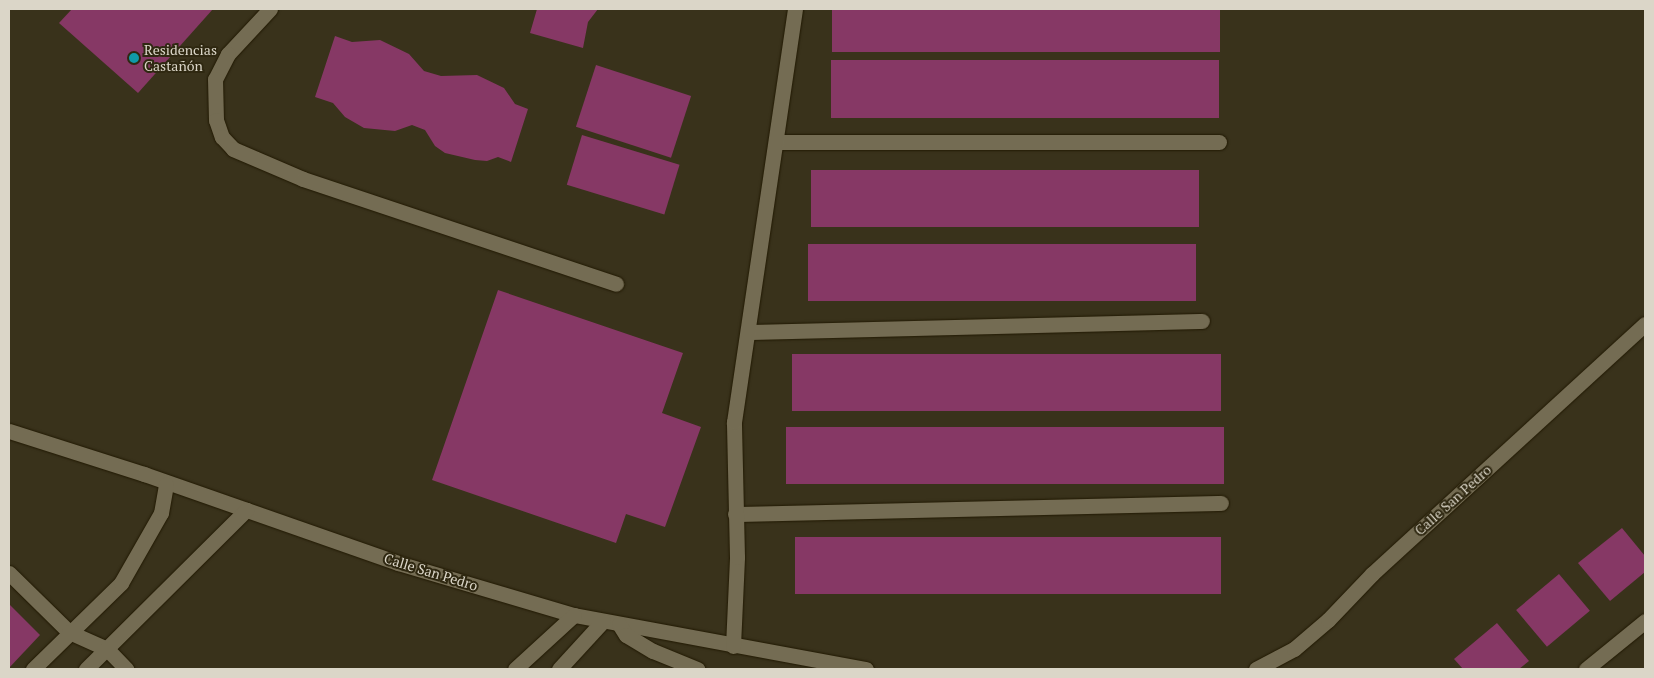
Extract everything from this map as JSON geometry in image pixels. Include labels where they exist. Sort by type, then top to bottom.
[{"type":"street","points":[[270,9],[228,54],[215,79],[216,120],[222,137],[233,149],[303,179],[616,284]]},
{"type":"street","points":[[733,646],[734,422],[795,9]]},
{"type":"street","points":[[776,142],[1219,142]]},
{"type":"street","points":[[748,332],[1202,321]]},
{"type":"street","name":"Calle San Pedro","points":[[1256,669],[1294,649],[1328,620],[1372,574],[1645,324]]},
{"type":"street","name":"Calle San Pedro","points":[[9,432],[144,474],[166,484],[398,563],[574,615],[733,646],[866,669]]},
{"type":"street","points":[[33,669],[121,583],[161,513],[166,484]]},
{"type":"street","points":[[735,514],[1221,503]]},
{"type":"street","points":[[86,669],[246,510]]},
{"type":"street","points":[[9,573],[69,632],[107,649],[126,669]]},
{"type":"street","points":[[515,669],[574,615]]},
{"type":"street","points":[[558,669],[603,621]]},
{"type":"street","points":[[1586,669],[1645,621]]},
{"type":"street","points":[[619,624],[626,635],[652,651],[697,669]]},
{"type":"building","name":"Residencias Castañón","points":[[72,9],[213,9],[138,93],[59,23]]},
{"type":"building","points":[[537,9],[598,9],[588,22],[583,48],[530,33]]},
{"type":"building","points":[[832,9],[1220,9],[1220,52],[832,52]]},
{"type":"building","points":[[335,36],[352,42],[380,40],[409,54],[424,71],[441,76],[477,75],[504,88],[515,104],[528,109],[511,162],[498,157],[487,161],[445,153],[435,146],[425,130],[412,125],[395,131],[364,128],[345,117],[333,103],[315,97]]},
{"type":"building","points":[[831,60],[1219,60],[1219,118],[831,118]]},
{"type":"building","points":[[596,65],[691,96],[671,158],[576,127]]},
{"type":"building","points":[[582,135],[680,165],[664,215],[567,185]]},
{"type":"building","points":[[811,170],[1199,170],[1199,227],[811,227]]},
{"type":"building","points":[[808,244],[1196,244],[1196,301],[808,301]]},
{"type":"building","points":[[498,290],[683,353],[662,413],[701,427],[665,527],[626,514],[616,543],[432,480]]},
{"type":"building","points":[[792,354],[1221,354],[1221,411],[792,411]]},
{"type":"building","points":[[786,427],[1224,427],[1224,484],[786,484]]},
{"type":"building","points":[[1622,528],[1645,556],[1645,572],[1610,601],[1578,563]]},
{"type":"building","points":[[795,537],[1221,537],[1221,594],[795,594]]},
{"type":"building","points":[[1559,574],[1590,611],[1547,647],[1516,610]]},
{"type":"building","points":[[9,604],[40,635],[9,668]]},
{"type":"building","points":[[1497,623],[1529,661],[1519,669],[1463,669],[1454,659]]},
{"type":"place","name":"Residencias Castañón","points":[[134,58]]}]
